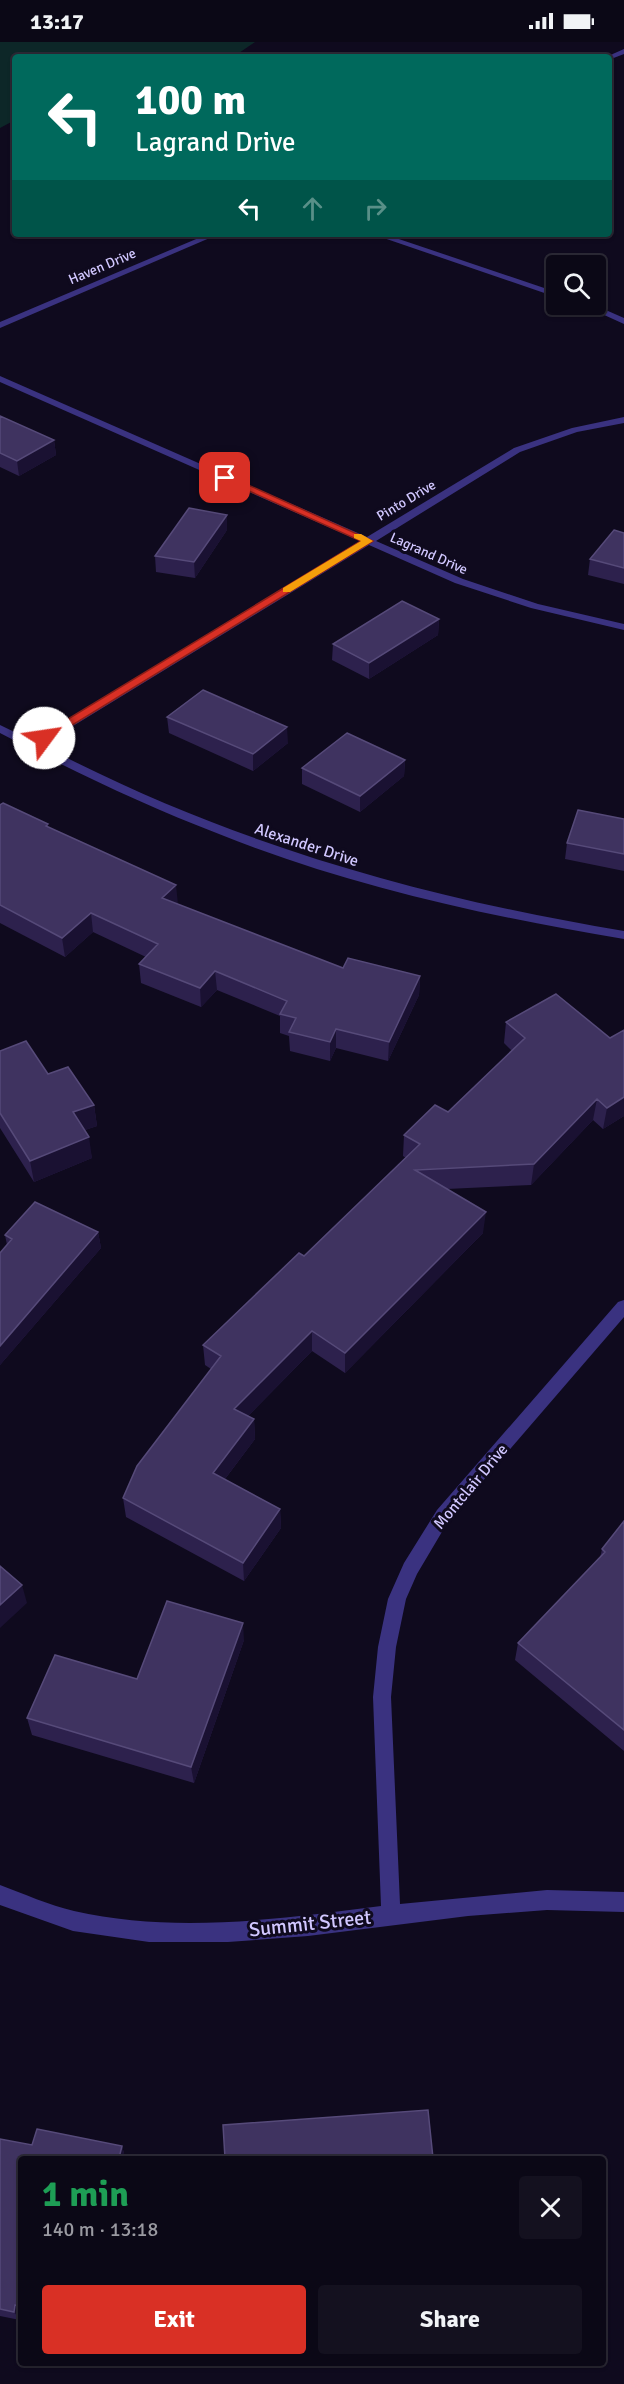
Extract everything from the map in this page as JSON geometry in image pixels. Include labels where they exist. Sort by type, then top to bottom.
[{"type":"street","name":"Haven Drive","points":[[0,325],[208,237]]},
{"type":"street","points":[[385,237],[546,292]]},
{"type":"street","points":[[606,313],[624,321]]},
{"type":"street","name":"Lagrand Drive","points":[[0,378],[368,541],[496,595],[576,617],[624,627]]},
{"type":"street","name":"Pinto Drive","points":[[32,746],[517,450],[575,429],[624,420]]},
{"type":"street","name":"Alexander Drive","points":[[0,728],[109,784],[183,817],[298,860],[472,906],[624,935]]},
{"type":"street","name":"Montclair Drive","points":[[391,1915],[382,1697],[387,1647],[398,1599],[415,1560],[442,1515],[624,1306]]},
{"type":"street","name":"Summit Street","points":[[0,1895],[80,1921],[147,1931],[215,1933],[530,1901],[592,1899],[624,1902]]},
{"type":"green space","points":[[0,42],[255,42],[237,54],[12,54],[12,122],[0,128]]},
{"type":"building","points":[[0,416],[54,440],[17,461],[0,453]]},
{"type":"building","points":[[189,508],[227,515],[194,562],[155,556]]},
{"type":"building","points":[[614,530],[624,533],[624,568],[590,559]]},
{"type":"building","points":[[402,601],[439,619],[369,663],[333,644]]},
{"type":"building","points":[[203,690],[287,727],[253,754],[167,717]]},
{"type":"building","points":[[347,733],[405,760],[360,796],[302,768]]},
{"type":"building","points":[[3,803],[48,824],[46,826],[176,885],[162,898],[343,968],[348,958],[420,976],[389,1042],[336,1029],[330,1042],[289,1032],[296,1018],[280,1014],[287,1001],[215,971],[200,988],[139,964],[158,944],[91,913],[62,938],[0,905],[0,805]]},
{"type":"building","points":[[578,810],[624,819],[624,854],[567,843]]},
{"type":"building","points":[[556,994],[610,1038],[624,1030],[624,1097],[607,1108],[597,1099],[534,1164],[415,1170],[486,1212],[345,1353],[312,1331],[234,1409],[254,1419],[213,1473],[280,1509],[243,1563],[123,1498],[137,1466],[221,1356],[203,1345],[299,1253],[304,1256],[420,1144],[404,1135],[435,1105],[448,1112],[525,1038],[506,1022]]},
{"type":"building","points":[[26,1041],[48,1074],[68,1067],[94,1105],[73,1112],[89,1137],[30,1161],[0,1113],[0,1051]]},
{"type":"building","points":[[35,1202],[98,1232],[0,1346],[0,1253],[12,1239],[5,1235]]},
{"type":"building","points":[[624,1521],[624,1730],[518,1643],[605,1552],[602,1549]]},
{"type":"building","points":[[0,1566],[22,1585],[0,1605]]},
{"type":"building","points":[[167,1601],[243,1623],[191,1767],[27,1718],[55,1655],[137,1679]]},
{"type":"building","points":[[428,2110],[433,2156],[225,2156],[223,2125]]},
{"type":"building","points":[[37,2129],[122,2146],[120,2156],[18,2156],[18,2306],[15,2305],[14,2312],[0,2309],[0,2139],[32,2145]]},
{"type":"slow traffic","points":[[287,590],[368,541],[357,536]]},
{"type":"route","points":[[44,738],[368,541],[225,478]]}]
